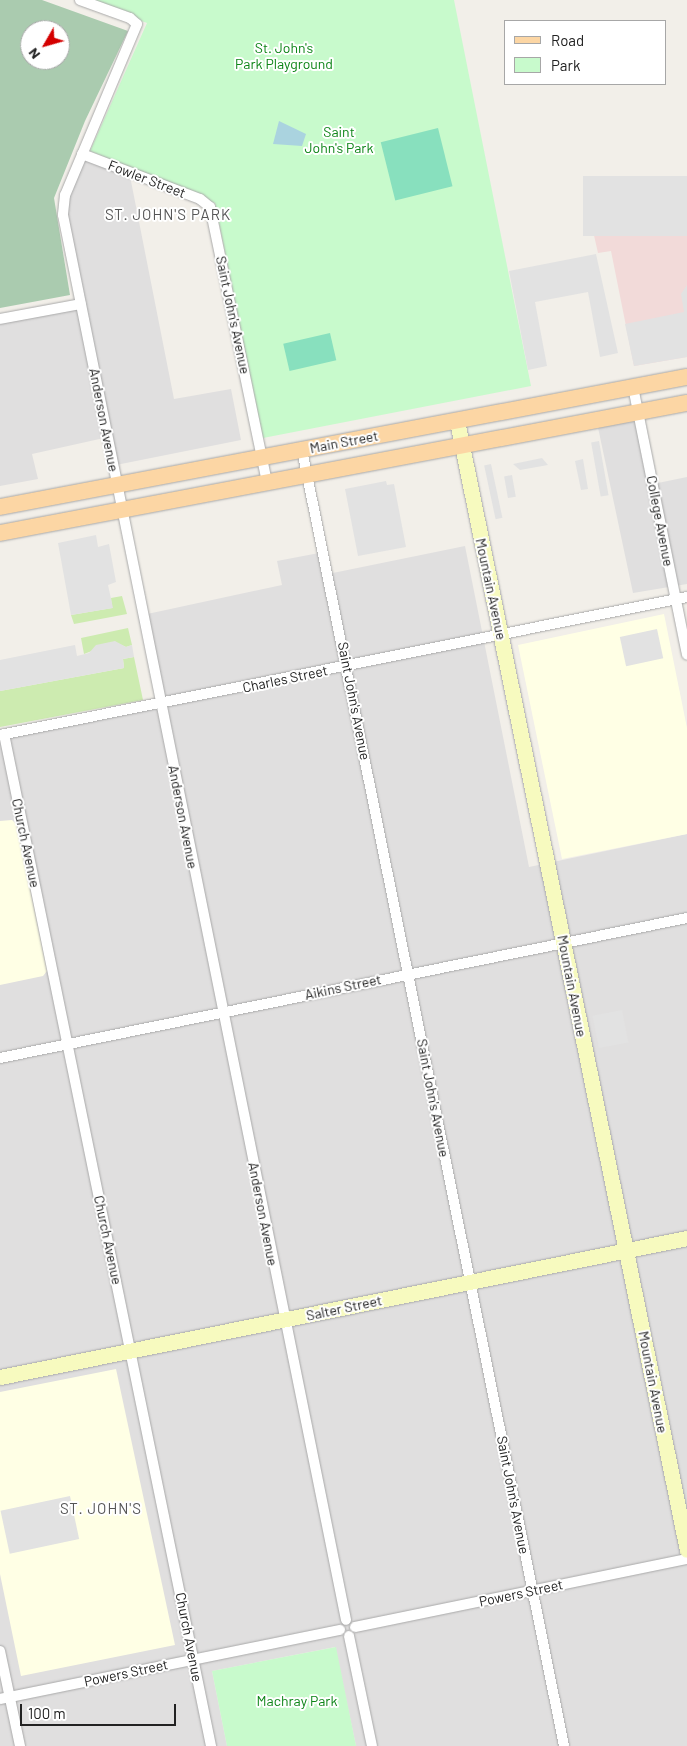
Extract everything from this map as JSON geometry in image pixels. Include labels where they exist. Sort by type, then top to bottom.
[{"type":"main road","name":"Main Street","points":[[0,507],[687,377]]},
{"type":"main road","name":"Main Street","points":[[0,532],[687,403]]},
{"type":"main road","name":"Mountain Avenue","points":[[457,421],[687,1550]]},
{"type":"main road","name":"Salter Street","points":[[0,1377],[687,1238]]},
{"type":"street","name":"Anderson Avenue","points":[[80,0],[130,18],[137,24],[65,195],[63,216],[117,485],[120,510],[346,1620]]},
{"type":"street","name":"Fowler Street","points":[[82,154],[200,199],[210,207]]},
{"type":"street","name":"Saint John's Avenue","points":[[210,207],[267,482]]},
{"type":"street","points":[[0,320],[81,304]]},
{"type":"street","name":"College Avenue","points":[[633,387],[640,411],[687,655]]},
{"type":"street","name":"Saint John's Avenue","points":[[302,450],[564,1746]]},
{"type":"street","name":"Charles Street","points":[[2,735],[687,597]]},
{"type":"street","name":"Church Avenue","points":[[2,735],[68,1044],[210,1746]]},
{"type":"street","name":"Aikins Street","points":[[0,1058],[223,1014],[408,973],[687,918]]},
{"type":"street","name":"Powers Street","points":[[352,1631],[687,1559]]},
{"type":"street","points":[[346,1620],[340,1630],[352,1631]]},
{"type":"street","points":[[346,1620],[352,1631],[372,1746]]},
{"type":"street","name":"Powers Street","points":[[5,1698],[340,1630]]},
{"type":"street","points":[[0,1651],[5,1698],[20,1746]]},
{"type":"shaded area","points":[[0,0],[42,0],[128,31],[85,121],[54,198],[70,295],[0,308]]},
{"type":"shaded area","points":[[82,154],[129,171],[174,399],[231,389],[241,440],[111,466],[104,438],[32,454],[38,479],[0,486],[0,319],[81,303],[63,215]]},
{"type":"shaded area","points":[[583,176],[687,176],[687,236],[583,236]]},
{"type":"shaded area","points":[[687,176],[687,357],[634,366],[611,251],[598,253],[585,196]]},
{"type":"shaded area","points":[[596,254],[618,353],[600,357],[588,292],[535,302],[547,366],[528,370],[509,271]]},
{"type":"shaded area","points":[[687,285],[687,357],[634,366],[625,324],[684,312],[681,294]]},
{"type":"shaded area","points":[[640,411],[653,484],[687,477],[687,584],[633,593],[596,418]]},
{"type":"shaded area","points":[[599,441],[609,495],[601,497],[591,442]]},
{"type":"shaded area","points":[[542,458],[548,465],[520,470],[513,464]]},
{"type":"shaded area","points":[[583,459],[588,489],[581,490],[575,461]]},
{"type":"shaded area","points":[[491,464],[502,518],[496,519],[484,465]]},
{"type":"shaded area","points":[[512,475],[516,497],[508,498],[504,476]]},
{"type":"shaded area","points":[[386,481],[387,485],[394,484],[406,547],[358,556],[345,489]]},
{"type":"shaded area","points":[[96,535],[98,547],[109,544],[116,582],[108,585],[113,608],[71,615],[58,543]]},
{"type":"shaded area","points":[[465,546],[529,867],[687,834],[687,1746],[356,1746],[335,1647],[212,1671],[227,1746],[0,1746],[0,735],[160,705],[138,616],[282,585],[277,561],[319,553],[323,575]]},
{"type":"shaded area","points":[[664,614],[687,728],[687,834],[562,859],[518,645]]},
{"type":"shaded area","points":[[657,629],[663,658],[626,666],[620,637]]},
{"type":"shaded area","points":[[115,641],[126,647],[132,645],[134,657],[123,659],[124,668],[0,691],[0,660],[75,645],[77,656],[89,653],[96,645]]},
{"type":"shaded area","points":[[12,820],[17,825],[47,971],[43,976],[0,985],[0,821]]},
{"type":"shaded area","points":[[622,1010],[628,1042],[599,1048],[593,1016]]},
{"type":"shaded area","points":[[116,1369],[175,1645],[21,1676],[0,1574],[0,1392]]},
{"type":"shaded area","points":[[70,1496],[79,1539],[10,1554],[1,1511]]},
{"type":"green space","name":"Saint John's Park","points":[[86,0],[454,0],[531,386],[263,438],[215,203],[90,151],[147,23]]},
{"type":"green space","points":[[438,128],[453,186],[395,200],[381,142]]},
{"type":"green space","points":[[330,333],[336,360],[290,371],[283,344]]},
{"type":"green space","points":[[122,596],[127,614],[74,624],[71,615],[112,608],[111,598]]},
{"type":"green space","points":[[128,628],[132,645],[126,647],[115,642],[84,654],[81,638]]},
{"type":"green space","points":[[134,657],[143,700],[0,727],[0,691],[124,668],[123,659]]},
{"type":"green space","name":"Machray Park","points":[[336,1647],[356,1746],[227,1746],[212,1671]]},
{"type":"water","points":[[279,121],[306,134],[302,146],[273,144]]},
{"type":"district","name":"ST. JOHN'S PARK","points":[[168,215]]},
{"type":"district","name":"ST. JOHN'S","points":[[101,1509]]},
{"type":"park label","name":"St. John's Park Playground","points":[[284,56]]}]
